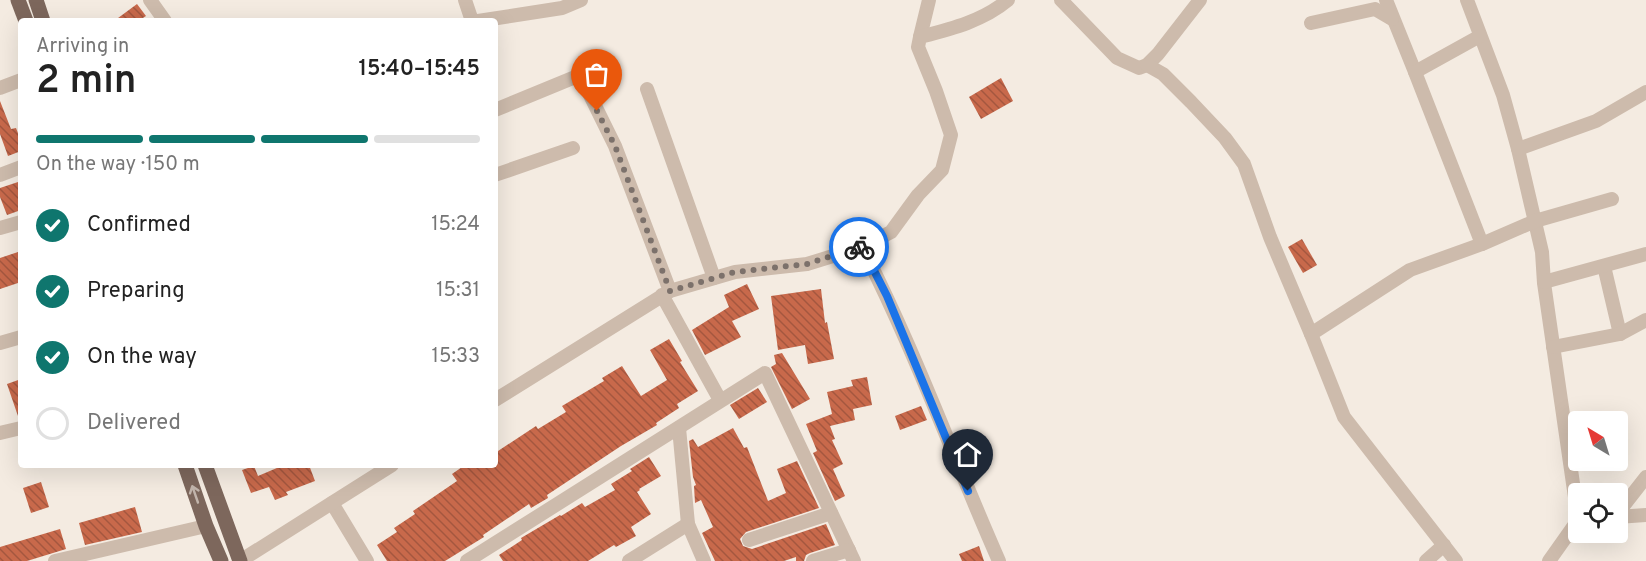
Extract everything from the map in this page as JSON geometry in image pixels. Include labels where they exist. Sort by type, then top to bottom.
[{"type":"main road","points":[[18,0],[25,18]]},
{"type":"main road","points":[[36,0],[42,18]]},
{"type":"main road","points":[[186,468],[221,561]]},
{"type":"main road","points":[[206,468],[240,561]]},
{"type":"street","points":[[150,0],[163,18]]},
{"type":"street","points":[[465,0],[471,18]]},
{"type":"street","points":[[497,18],[562,8],[581,0]]},
{"type":"street","points":[[498,398],[666,293],[735,272],[807,264],[862,247],[891,232],[918,195],[942,170],[951,135],[918,47],[929,0]]},
{"type":"street","points":[[920,37],[956,28],[996,10],[1008,0]]},
{"type":"street","points":[[1061,0],[1117,58],[1138,68],[1147,65],[1158,54],[1200,0]]},
{"type":"street","points":[[1386,0],[1482,244]]},
{"type":"street","points":[[1467,0],[1503,95],[1542,252],[1544,282],[1573,483]]},
{"type":"street","points":[[1311,23],[1375,9],[1392,19]]},
{"type":"street","points":[[1415,72],[1480,36]]},
{"type":"street","points":[[1147,65],[1163,74],[1191,102],[1225,138],[1244,164],[1270,237],[1344,417],[1456,561]]},
{"type":"street","points":[[498,109],[580,75],[615,146],[666,293],[720,400]]},
{"type":"street","points":[[0,88],[18,81]]},
{"type":"street","points":[[647,89],[714,278]]},
{"type":"street","points":[[1518,149],[1596,121],[1646,92]]},
{"type":"street","points":[[498,174],[573,148]]},
{"type":"street","points":[[0,175],[18,168]]},
{"type":"street","points":[[1311,334],[1410,270],[1482,244],[1535,221],[1612,199]]},
{"type":"street","points":[[0,228],[18,223]]},
{"type":"street","points":[[862,247],[887,296],[999,561]]},
{"type":"street","points":[[1544,282],[1646,254]]},
{"type":"street","points":[[1604,266],[1620,334]]},
{"type":"street","points":[[1553,347],[1620,334],[1646,320]]},
{"type":"street","points":[[0,343],[18,338]]},
{"type":"street","points":[[467,561],[765,373],[851,556],[813,561]]},
{"type":"street","points":[[679,428],[688,524],[704,561]]},
{"type":"street","points":[[0,433],[18,429]]},
{"type":"street","points":[[240,561],[387,468]]},
{"type":"street","points":[[1628,501],[1646,477]]},
{"type":"street","points":[[333,503],[367,561]]},
{"type":"street","points":[[749,540],[831,513]]},
{"type":"street","points":[[1628,515],[1646,515]]},
{"type":"street","points":[[629,561],[688,524]]},
{"type":"street","points":[[55,561],[206,526]]},
{"type":"street","points":[[1549,561],[1568,534]]},
{"type":"street","points":[[1426,561],[1444,545]]},
{"type":"building","points":[[137,4],[146,16],[143,18],[118,18]]},
{"type":"building","points":[[1001,78],[1013,101],[981,119],[969,97]]},
{"type":"building","points":[[0,101],[11,129],[16,128],[18,133],[18,152],[8,156],[0,134]]},
{"type":"building","points":[[18,182],[18,211],[7,215],[0,197],[0,188]]},
{"type":"building","points":[[1302,239],[1317,265],[1303,273],[1288,247]]},
{"type":"building","points":[[18,252],[18,283],[0,289],[0,258]]},
{"type":"building","points":[[747,284],[759,309],[732,321],[741,337],[705,355],[692,330],[729,307],[724,295]]},
{"type":"building","points":[[821,289],[825,323],[827,322],[834,359],[808,364],[805,345],[778,350],[771,296]]},
{"type":"building","points":[[669,339],[698,391],[677,404],[679,408],[656,423],[657,425],[547,495],[548,498],[531,508],[529,504],[483,535],[484,537],[445,561],[387,561],[377,545],[397,532],[394,528],[415,514],[413,511],[457,481],[452,474],[461,468],[498,468],[498,451],[536,426],[538,429],[566,412],[562,406],[604,381],[602,378],[622,366],[641,396],[667,380],[650,350]]},
{"type":"building","points":[[782,353],[810,399],[792,409],[771,367],[776,364],[774,355]]},
{"type":"building","points":[[867,377],[872,405],[853,409],[855,420],[830,426],[835,439],[832,440],[843,464],[833,469],[845,496],[835,501],[813,453],[817,451],[806,424],[832,414],[827,392],[853,386],[851,380]]},
{"type":"building","points":[[18,380],[18,416],[7,384]]},
{"type":"building","points":[[758,388],[767,402],[739,419],[730,405]]},
{"type":"building","points":[[921,406],[927,420],[900,430],[895,416]]},
{"type":"building","points":[[733,428],[744,448],[747,447],[768,501],[786,493],[777,469],[797,461],[819,508],[746,532],[740,539],[743,546],[752,549],[826,524],[835,545],[806,555],[804,561],[796,561],[796,557],[784,561],[715,561],[702,533],[713,527],[701,500],[695,503],[694,486],[696,485],[689,441],[693,439],[698,447]]},
{"type":"building","points":[[649,457],[661,476],[637,492],[651,514],[631,527],[636,536],[616,547],[614,545],[588,561],[503,561],[499,555],[522,540],[521,538],[582,503],[585,507],[615,490],[611,484]]},
{"type":"building","points":[[255,468],[258,476],[277,468],[310,468],[315,481],[286,492],[288,495],[275,500],[269,487],[251,493],[242,470]]},
{"type":"building","points":[[41,482],[49,507],[31,513],[23,488]]},
{"type":"building","points":[[135,507],[142,532],[85,545],[79,523]]},
{"type":"building","points":[[60,529],[66,549],[27,561],[0,561],[0,547]]},
{"type":"building","points":[[979,546],[984,561],[962,561],[959,554]]},
{"type":"way so far","points":[[597,111],[615,146],[670,291],[735,272],[807,264],[859,247]]},
{"type":"route","points":[[859,247],[862,247],[887,296],[968,491]]}]
